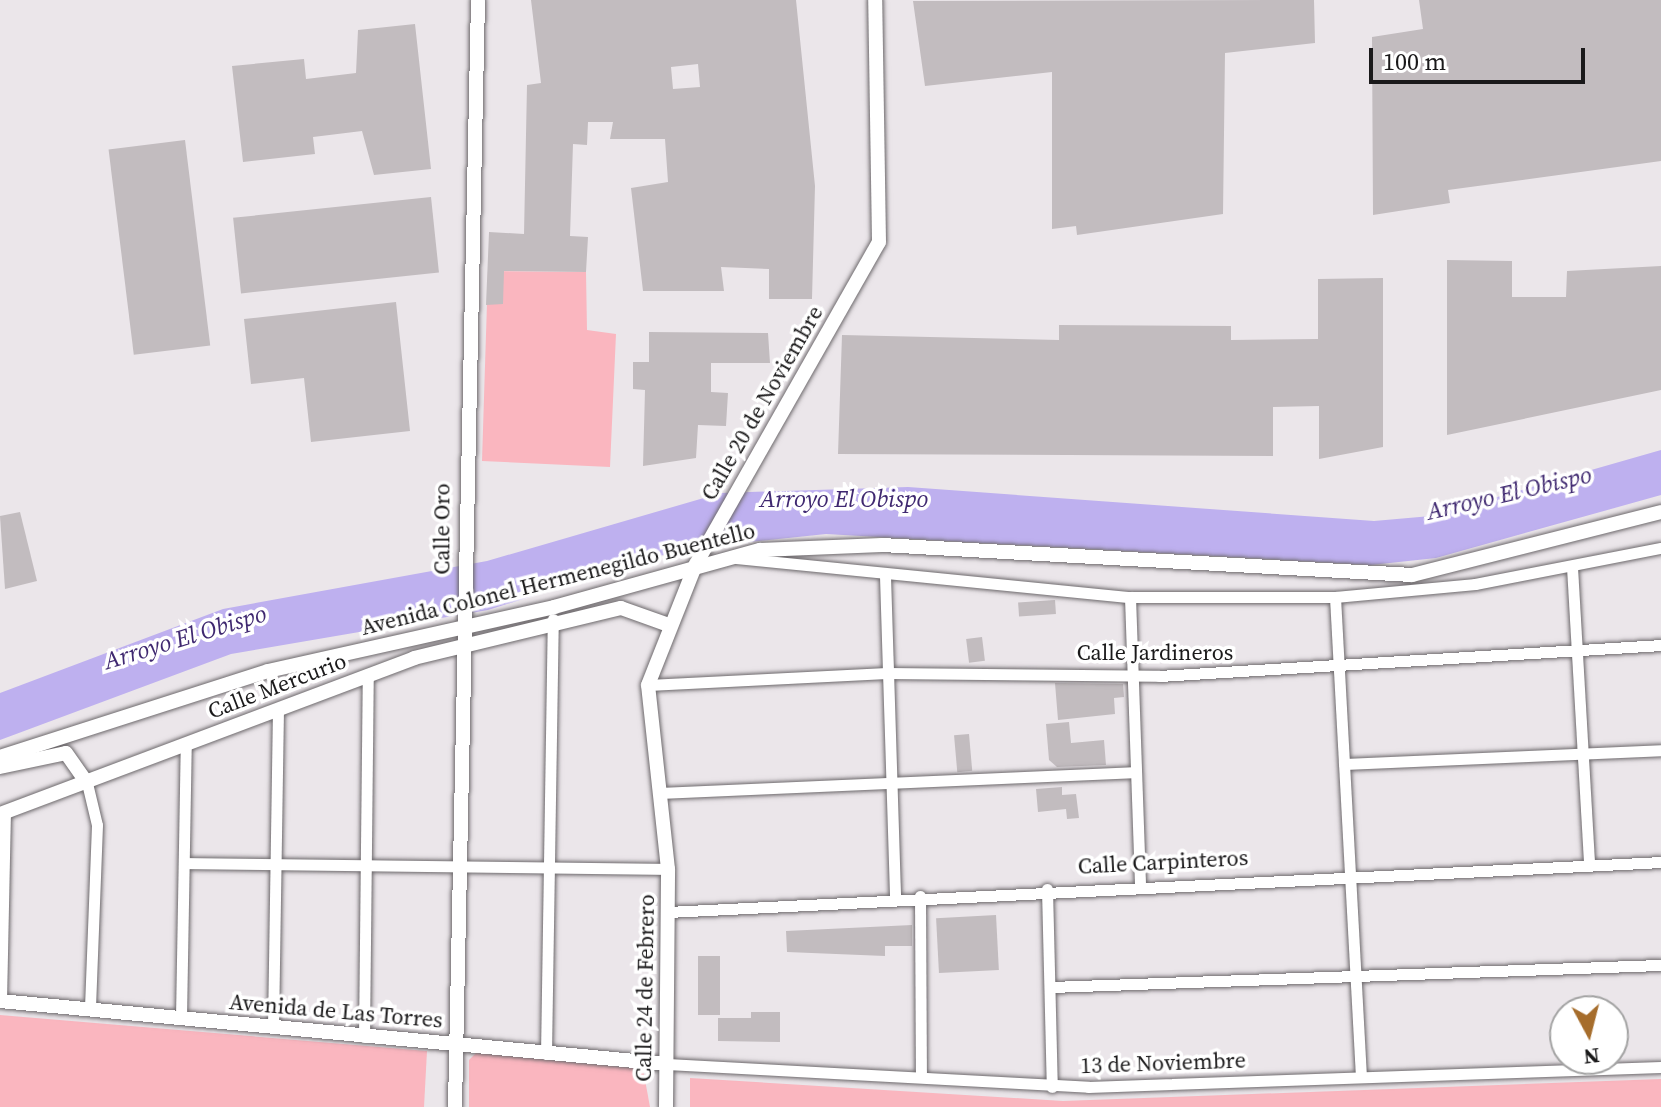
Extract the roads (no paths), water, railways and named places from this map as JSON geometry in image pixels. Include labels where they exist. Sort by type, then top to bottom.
[{"type":"street","name":"Calle Oro","points":[[455,1107],[465,623],[463,548],[478,0]]},
{"type":"street","name":"Calle 20 de Noviembre","points":[[668,869],[648,685],[666,624],[709,539],[879,242],[875,0]]},
{"type":"street","name":"Avenida Colonel Hermenegildo Buentello","points":[[0,757],[198,690],[409,640],[465,623],[554,607],[723,556],[882,545],[1412,575],[1661,512]]},
{"type":"street","points":[[1644,517],[1661,519]]},
{"type":"street","points":[[723,556],[885,576],[1130,597],[1335,597],[1572,567],[1661,548]]},
{"type":"street","points":[[1572,567],[1579,645],[1589,865]]},
{"type":"street","points":[[885,576],[895,897]]},
{"type":"street","points":[[1130,597],[1129,673],[1140,884]]},
{"type":"street","points":[[1335,597],[1361,1074]]},
{"type":"street","points":[[546,1054],[554,607]]},
{"type":"street","name":"Calle Mercurio","points":[[3,813],[414,658],[629,608],[666,624]]},
{"type":"street","points":[[409,640],[414,658]]},
{"type":"street","name":"Calle Jardineros","points":[[648,685],[887,673],[1129,673],[1340,665],[1579,645],[1661,645]]},
{"type":"street","points":[[364,1037],[368,675]]},
{"type":"street","points":[[273,1027],[278,709]]},
{"type":"street","points":[[181,1018],[186,744]]},
{"type":"street","points":[[1344,764],[1661,750]]},
{"type":"street","points":[[0,767],[66,753],[87,783],[97,825],[90,1010]]},
{"type":"street","points":[[659,793],[1133,772]]},
{"type":"street","points":[[0,1001],[3,813]]},
{"type":"street","points":[[185,863],[367,861],[668,869]]},
{"type":"street","name":"Calle Carpinteros","points":[[668,912],[1350,872],[1661,862]]},
{"type":"street","name":"Calle 24 de Febrero","points":[[666,1107],[668,869]]},
{"type":"street","points":[[1047,889],[1052,1087]]},
{"type":"street","points":[[920,896],[921,1076]]},
{"type":"street","points":[[1051,987],[1661,965]]},
{"type":"street","name":"Avenida de Las Torres","points":[[0,1001],[667,1064]]},
{"type":"street","name":"13 de Noviembre","points":[[667,1064],[921,1076],[1052,1087],[1361,1074],[1661,1067]]},
{"type":"water","name":"Arroyo El Obispo","points":[[1661,450],[1661,495],[1436,558],[1371,565],[826,534],[682,549],[488,610],[231,654],[0,740],[0,693],[223,609],[487,561],[721,493],[908,487],[1374,521],[1431,516]]}]
